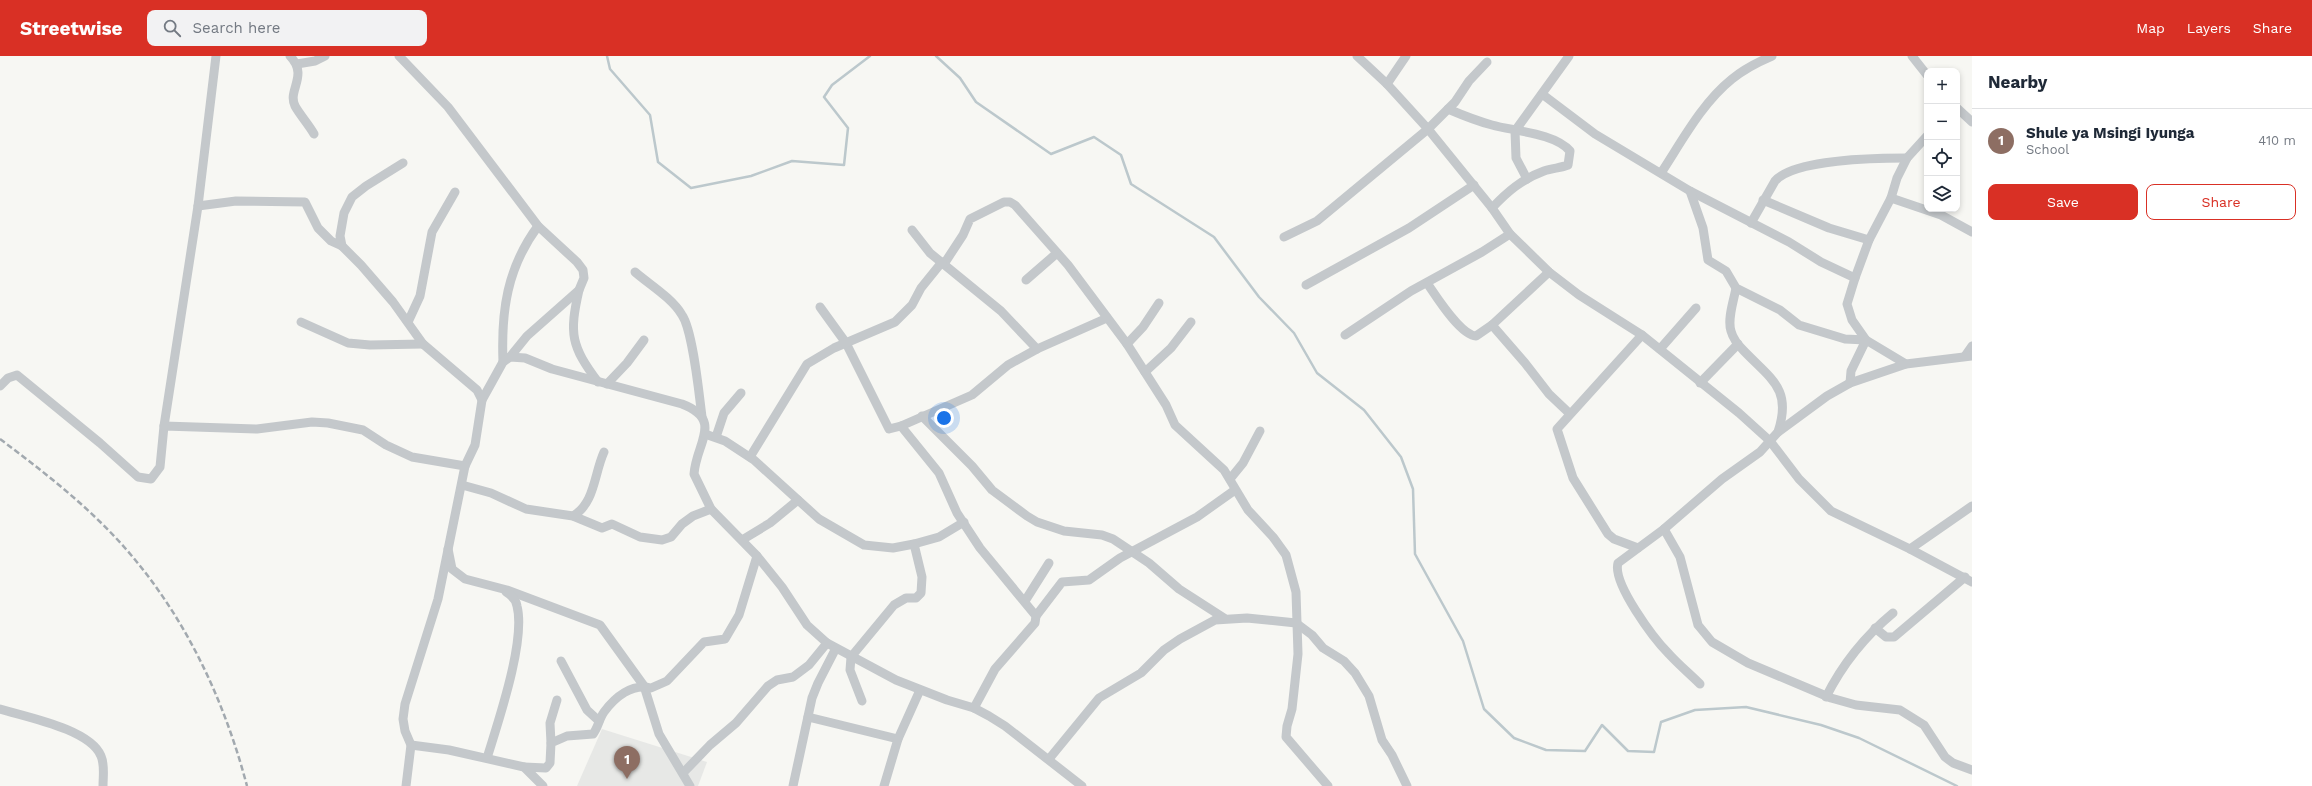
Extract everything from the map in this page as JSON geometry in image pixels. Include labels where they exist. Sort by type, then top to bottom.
[{"type":"street","points":[[0,386],[8,378],[17,375],[100,443],[138,477],[151,479],[160,467],[164,426],[198,206],[216,56]]},
{"type":"street","points":[[290,56],[297,64],[298,69],[294,100],[295,106],[314,134]]},
{"type":"street","points":[[297,64],[316,61],[325,56]]},
{"type":"street","points":[[399,56],[448,107],[538,226],[581,266],[584,278],[579,290],[572,325],[580,358],[602,383]]},
{"type":"street","points":[[1357,56],[1387,84],[1428,129],[1492,208],[1510,234],[1549,272],[1579,295],[1642,335],[1770,441],[1799,479],[1831,511],[1910,549],[1969,580],[1894,637],[1886,636],[1876,628]]},
{"type":"street","points":[[1387,84],[1406,56]]},
{"type":"street","points":[[1527,179],[1516,158],[1515,131],[1568,56]]},
{"type":"street","points":[[1661,173],[1714,96],[1742,71],[1772,56]]},
{"type":"street","points":[[1912,56],[1924,71]]},
{"type":"street","points":[[1284,237],[1317,221],[1428,129],[1448,109],[1469,81],[1487,62]]},
{"type":"street","points":[[1542,94],[1595,134],[1690,191],[1789,242],[1821,262],[1855,278]]},
{"type":"street","points":[[1448,109],[1481,122],[1553,140],[1570,151],[1568,165],[1544,171],[1527,179],[1508,191],[1492,208]]},
{"type":"street","points":[[1960,112],[1972,122]]},
{"type":"street","points":[[1906,364],[1866,340],[1852,320],[1847,304],[1869,240],[1891,198],[1897,178],[1908,158],[1924,139]]},
{"type":"street","points":[[1751,223],[1763,200],[1780,175],[1790,170],[1850,160],[1908,158]]},
{"type":"street","points":[[342,246],[340,236],[344,213],[352,197],[366,186],[404,163]]},
{"type":"street","points":[[1306,285],[1409,228],[1474,185]]},
{"type":"street","points":[[1690,191],[1703,228],[1708,260],[1726,272],[1736,288],[1780,310],[1799,325],[1845,339],[1866,340]]},
{"type":"street","points":[[408,322],[420,296],[432,232],[455,192]]},
{"type":"street","points":[[1891,198],[1941,215],[1972,232]]},
{"type":"street","points":[[1763,200],[1829,228],[1869,240]]},
{"type":"street","points":[[198,206],[236,201],[305,202],[318,228],[331,241],[342,246],[362,264],[408,322],[423,344],[477,390],[482,400]]},
{"type":"street","points":[[750,457],[807,364],[820,355],[865,334],[886,327],[902,317],[912,305],[924,284],[943,263],[963,235],[970,219],[1007,202],[1015,205],[1058,253],[1127,344],[1166,405],[1175,425],[1212,458],[1230,479],[1248,510],[1273,537],[1286,555],[1296,592],[1298,654],[1292,709],[1287,726],[1286,737],[1328,786]]},
{"type":"street","points":[[506,360],[502,328],[514,267],[524,246],[538,226]]},
{"type":"street","points":[[912,230],[930,253],[1001,311],[1038,349]]},
{"type":"street","points":[[1345,334],[1411,291],[1510,234]]},
{"type":"street","points":[[1026,280],[1058,253]]},
{"type":"street","points":[[635,272],[683,315],[693,354],[702,416]]},
{"type":"street","points":[[1427,283],[1454,320],[1467,333],[1476,336],[1492,325],[1549,272]]},
{"type":"street","points":[[1736,288],[1730,331],[1738,344],[1774,382],[1781,393],[1783,405],[1778,432]]},
{"type":"street","points":[[406,786],[411,745],[403,720],[405,704],[428,638],[465,466],[475,445],[482,400],[506,360],[526,336],[579,290]]},
{"type":"street","points":[[1127,344],[1143,327],[1159,303]]},
{"type":"street","points":[[820,307],[846,343],[889,429],[901,426],[972,395],[1002,369],[1038,349],[1107,318]]},
{"type":"street","points":[[1660,349],[1696,308]]},
{"type":"street","points":[[301,322],[337,340],[348,343],[370,345],[423,344]]},
{"type":"street","points":[[1145,372],[1171,348],[1191,322]]},
{"type":"street","points":[[1492,325],[1525,362],[1549,394],[1569,413]]},
{"type":"street","points":[[1638,548],[1614,539],[1608,534],[1573,478],[1556,429],[1569,413],[1642,335]]},
{"type":"street","points":[[602,383],[627,363],[644,340]]},
{"type":"street","points":[[1850,384],[1851,371],[1866,340]]},
{"type":"street","points":[[1700,383],[1738,344]]},
{"type":"street","points":[[1700,684],[1662,647],[1633,604],[1618,578],[1616,569],[1618,563],[1664,529],[1706,491],[1760,452],[1778,432],[1827,396],[1850,384],[1906,364],[1968,356],[1972,346]]},
{"type":"street","points":[[506,360],[525,358],[552,369],[602,383],[670,399],[695,409],[705,421],[705,434],[694,474],[711,509],[757,556],[782,587],[807,625],[835,650],[920,690],[974,708],[1005,726],[1082,786]]},
{"type":"street","points":[[716,437],[722,416],[742,393]]},
{"type":"street","points":[[922,416],[972,466],[992,490],[1027,516],[1037,522],[1064,531],[1102,535],[1149,562],[1179,589],[1224,618]]},
{"type":"street","points":[[164,426],[257,429],[312,422],[328,423],[363,430],[386,445],[412,457],[465,466]]},
{"type":"street","points":[[901,426],[939,473],[953,505],[988,559],[1025,601],[1036,616]]},
{"type":"street","points":[[1230,479],[1244,463],[1260,431]]},
{"type":"street","points":[[705,434],[716,437],[750,457],[819,519],[864,545],[893,548],[914,544],[939,537],[964,522]]},
{"type":"street","points":[[573,516],[583,511],[587,504],[598,465],[604,452]]},
{"type":"street","points":[[462,485],[491,493],[526,509],[573,516],[602,528],[612,524],[640,537],[662,540],[672,537],[682,524],[693,516],[711,509]]},
{"type":"street","points":[[974,708],[995,669],[1035,623],[1036,616],[1062,582],[1089,580],[1109,564],[1186,523],[1235,490]]},
{"type":"street","points":[[742,540],[770,523],[798,500]]},
{"type":"street","points":[[1910,549],[1972,506]]},
{"type":"street","points":[[1664,529],[1680,558],[1695,617],[1706,637],[1748,663],[1826,696],[1856,705],[1900,710],[1924,725],[1946,757],[1953,763],[1972,770]]},
{"type":"street","points":[[862,701],[850,670],[851,657],[894,605],[906,598],[916,598],[921,593],[922,577],[914,544]]},
{"type":"street","points":[[448,549],[452,569],[456,574],[474,583],[499,588],[596,621],[617,647],[644,686],[659,734],[690,786]]},
{"type":"street","points":[[551,743],[567,736],[593,734],[604,712],[623,693],[631,688],[644,686],[651,688],[667,681],[704,642],[725,639],[739,615],[757,556]]},
{"type":"street","points":[[1025,601],[1050,563]]},
{"type":"street","points":[[487,758],[502,707],[519,632],[516,602],[510,594],[499,588]]},
{"type":"street","points":[[1826,696],[1850,656],[1876,628],[1893,613]]},
{"type":"street","points":[[1049,759],[1103,694],[1141,673],[1164,650],[1180,639],[1215,620],[1224,618],[1247,618],[1296,623],[1312,635],[1323,648],[1344,661],[1355,673],[1369,696],[1382,740],[1392,754],[1407,786]]},
{"type":"street","points":[[683,773],[710,745],[736,723],[768,686],[777,680],[793,677],[809,665],[827,644]]},
{"type":"street","points":[[793,786],[808,717],[818,682],[835,650]]},
{"type":"street","points":[[561,661],[587,710],[599,721]]},
{"type":"street","points":[[884,786],[898,739],[920,690]]},
{"type":"street","points":[[411,745],[487,758],[524,767],[546,768],[550,763],[550,723],[557,700]]},
{"type":"street","points":[[0,709],[86,738],[100,754],[103,761],[103,786]]},
{"type":"street","points":[[808,717],[898,739]]},
{"type":"street","points":[[524,767],[543,786]]},
{"type":"shaded area","points":[[602,729],[707,762],[698,786],[577,786]]},
{"type":"waterway","points":[[607,56],[610,69],[650,115],[658,162],[691,188],[751,176],[792,161],[844,165],[848,128],[824,97],[832,85],[870,56]]},
{"type":"waterway","points":[[936,56],[960,78],[976,102],[1051,154],[1094,137],[1121,155],[1131,184],[1214,237],[1259,297],[1294,333],[1317,373],[1364,410],[1401,457],[1413,489],[1415,554],[1463,641],[1484,709],[1514,738],[1546,750],[1585,751],[1602,725],[1628,751],[1654,752],[1661,722],[1695,710],[1746,707],[1821,725],[1859,738],[1957,786]]},
{"type":"railway","points":[[0,439],[81,504],[111,533],[147,574],[184,630],[200,660],[227,722],[247,786]]},
{"type":"place","name":"Shule ya Msingi Iyunga","points":[[627,779]]}]
